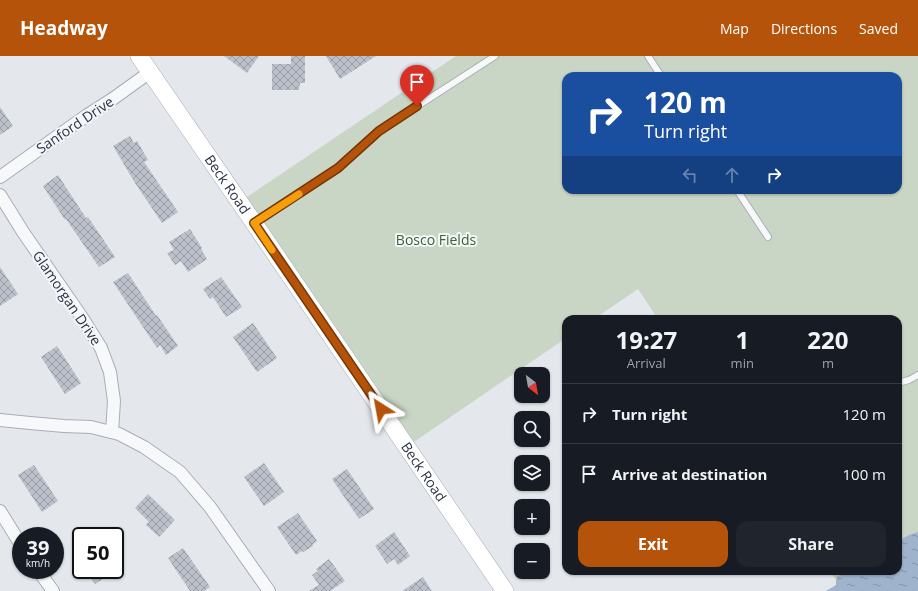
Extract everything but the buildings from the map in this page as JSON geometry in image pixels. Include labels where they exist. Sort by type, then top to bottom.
[{"type":"main road","name":"Beck Road","points":[[139,56],[505,591]]},
{"type":"street","name":"Sanford Drive","points":[[0,177],[150,72]]},
{"type":"street","name":"Glamorgan Drive","points":[[0,195],[101,348],[110,372],[114,401],[112,432]]},
{"type":"street","points":[[0,420],[91,427],[119,434],[144,447],[180,472],[210,507],[269,591]]},
{"type":"street","points":[[0,511],[12,530]]},
{"type":"street","points":[[44,579],[53,591]]},
{"type":"lane","points":[[254,223],[338,168],[379,131],[495,56]]},
{"type":"lane","points":[[648,56],[658,72]]},
{"type":"lane","points":[[740,194],[768,238]]},
{"type":"lane","points":[[902,382],[918,375]]},
{"type":"green space","name":"Bosco Fields","points":[[456,56],[918,56],[918,591],[839,584],[833,575],[902,575],[902,315],[655,315],[638,289],[600,315],[562,315],[562,341],[524,367],[514,367],[514,374],[408,446],[241,201]]},
{"type":"water","points":[[918,532],[918,591],[826,591],[836,585],[837,577],[840,575],[902,575],[902,539]]},
{"type":"slow traffic","points":[[272,250],[254,223],[299,194]]},
{"type":"route","points":[[381,409],[254,223],[338,168],[379,131],[417,106]]}]
